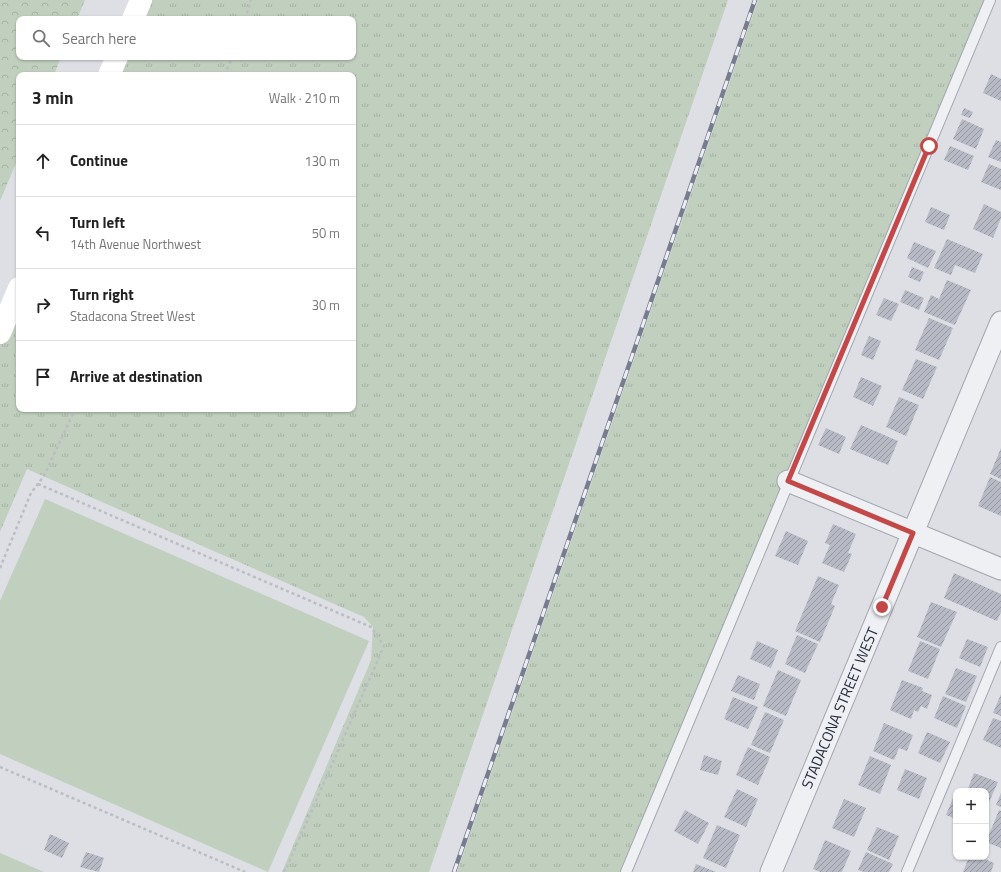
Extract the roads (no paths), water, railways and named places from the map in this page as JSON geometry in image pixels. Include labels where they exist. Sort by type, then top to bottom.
[{"type":"main road","points":[[134,16],[141,0]]},
{"type":"main road","points":[[110,72],[116,60]]},
{"type":"main road","points":[[0,333],[16,295]]},
{"type":"street","name":"STADACONA STREET WEST","points":[[771,872],[1001,322]]},
{"type":"street","points":[[788,481],[1001,569]]},
{"type":"lane","points":[[626,872],[990,0]]},
{"type":"lane","points":[[907,872],[1001,646]]},
{"type":"railway","points":[[454,872],[755,0]]}]
